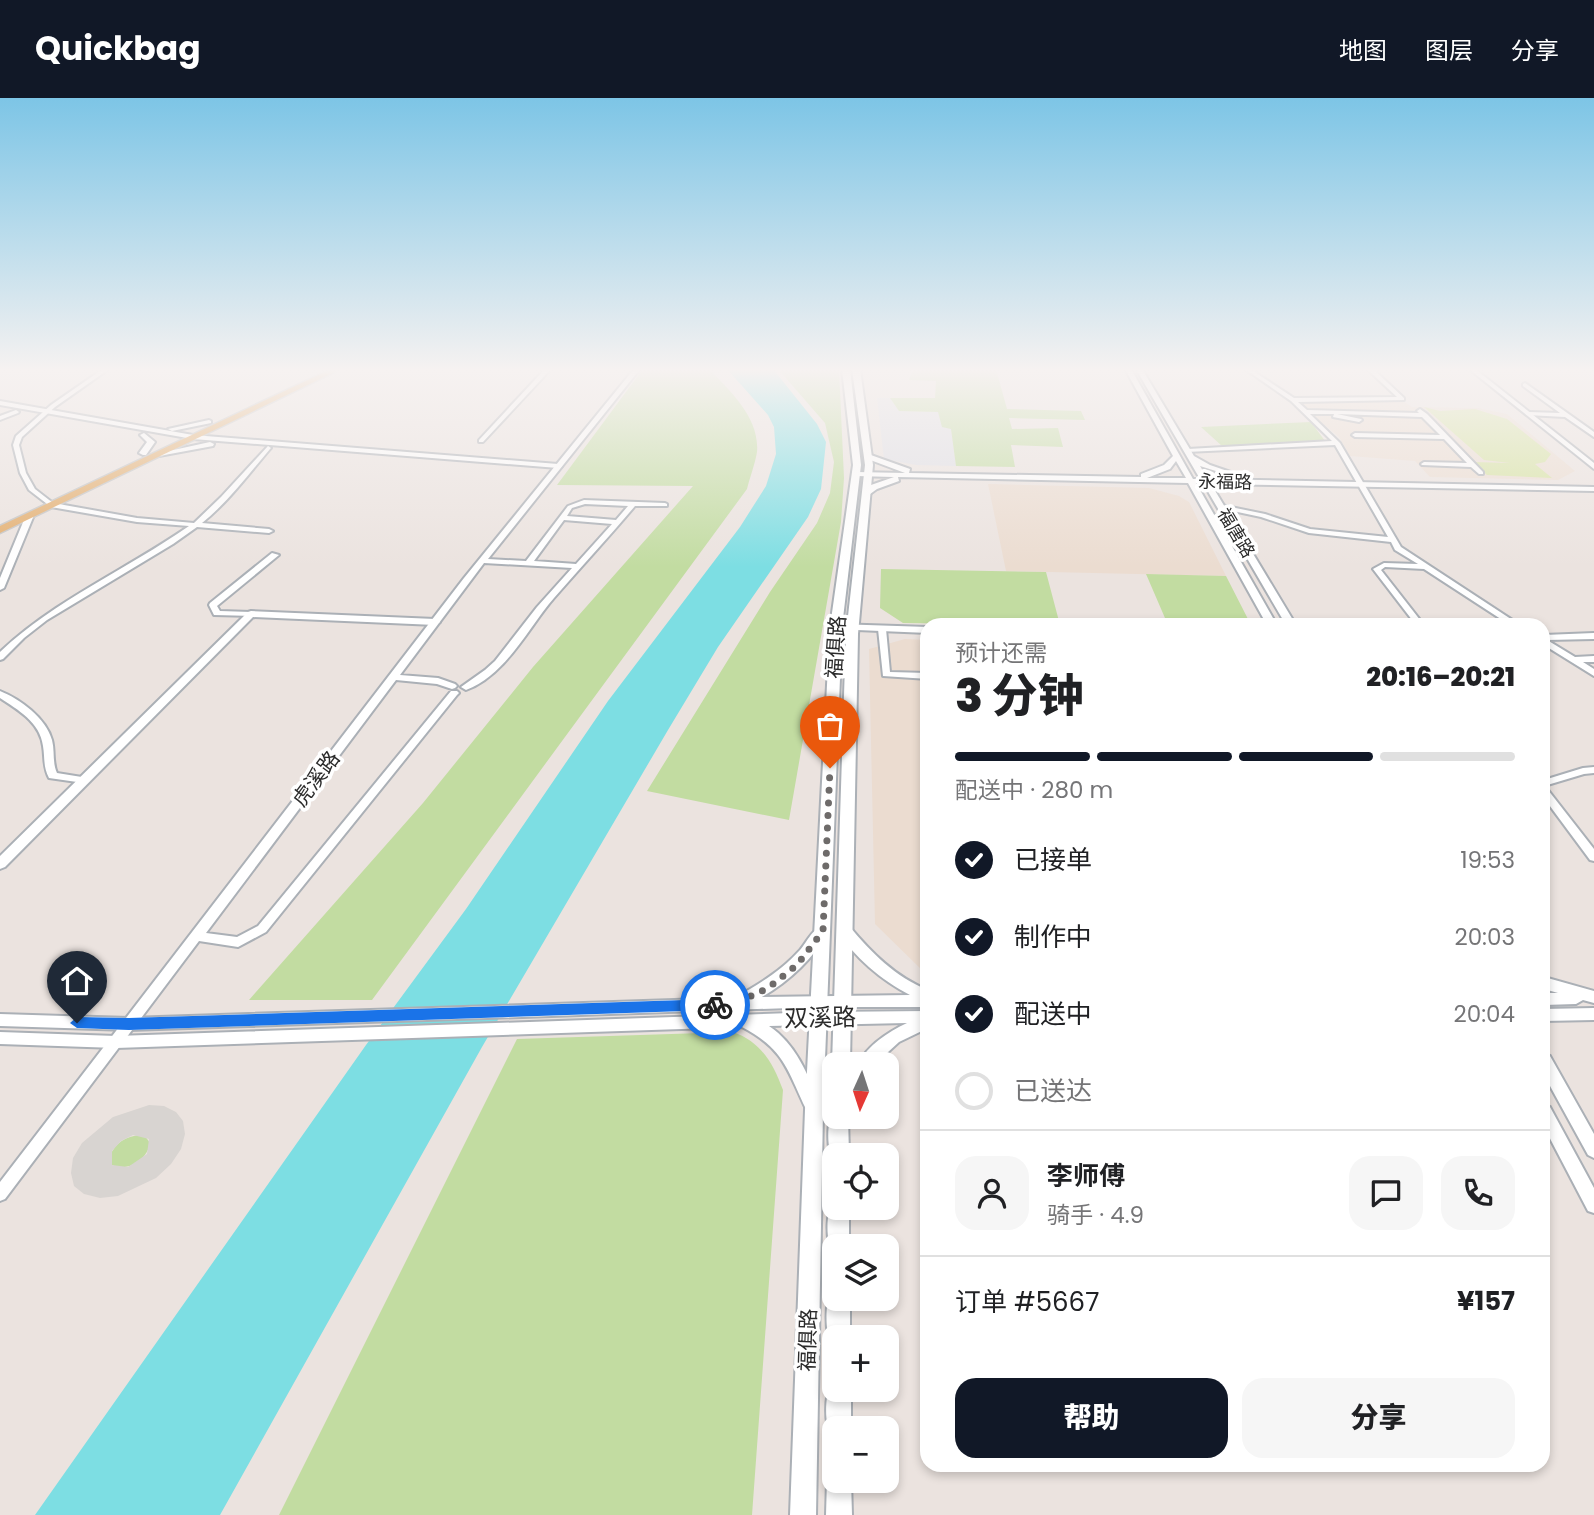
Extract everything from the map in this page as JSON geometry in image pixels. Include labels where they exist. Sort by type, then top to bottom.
[{"type":"main road","points":[[0,522],[156,455],[187,435]]},
{"type":"main road","points":[[0,530],[143,453],[190,435]]},
{"type":"main road","name":"福俱路","points":[[841,1052],[844,627],[866,495],[856,435]]},
{"type":"main road","name":"福俱路","points":[[803,1515],[814,1110],[823,931],[844,627],[862,473],[868,456],[865,435]]},
{"type":"main road","points":[[839,1493],[839,1515]]},
{"type":"street","points":[[20,435],[16,445],[23,473],[32,491],[47,503],[137,520],[269,531]]},
{"type":"street","points":[[143,453],[151,442],[149,435]]},
{"type":"street","points":[[162,435],[211,444],[557,468]]},
{"type":"street","points":[[220,435],[223,440]]},
{"type":"street","points":[[481,440],[486,435]]},
{"type":"street","name":"虎溪路","points":[[0,1194],[435,622],[584,435]]},
{"type":"street","name":"福唐路","points":[[1165,435],[1268,618]]},
{"type":"street","name":"福唐路","points":[[1179,435],[1287,618]]},
{"type":"street","points":[[1330,435],[1337,443],[1392,540],[1424,567],[1505,618]]},
{"type":"street","points":[[1360,435],[1443,437],[1481,473]]},
{"type":"street","points":[[1557,435],[1594,467]]},
{"type":"street","points":[[1560,435],[1594,460]]},
{"type":"street","points":[[182,438],[557,468]]},
{"type":"street","points":[[1190,454],[1337,443]]},
{"type":"street","points":[[156,455],[211,444]]},
{"type":"street","points":[[0,657],[20,636],[64,605],[196,524],[268,448]]},
{"type":"street","points":[[1190,454],[1207,467],[1246,480]]},
{"type":"street","points":[[868,456],[915,474]]},
{"type":"street","points":[[1144,478],[1167,467],[1177,456]]},
{"type":"street","points":[[1424,464],[1473,466]]},
{"type":"street","name":"永福路","points":[[862,473],[1594,487]]},
{"type":"street","points":[[866,495],[881,484],[915,474]]},
{"type":"street","points":[[1144,478],[1178,488],[1201,500]]},
{"type":"street","points":[[1246,480],[1221,491],[1219,504],[1263,515],[1309,531],[1392,540]]},
{"type":"street","points":[[530,561],[570,507],[584,502],[664,505]]},
{"type":"street","points":[[393,677],[438,681],[453,690],[463,691],[477,682],[497,664],[633,504]]},
{"type":"street","points":[[0,588],[30,515]]},
{"type":"street","points":[[562,518],[618,522]]},
{"type":"street","points":[[275,555],[213,605],[217,612],[435,622]]},
{"type":"street","points":[[482,561],[530,561],[579,566]]},
{"type":"street","points":[[1415,618],[1377,569],[1384,565],[1424,567]]},
{"type":"street","points":[[0,864],[251,614]]},
{"type":"street","points":[[844,627],[920,630]]},
{"type":"street","points":[[882,629],[886,674],[920,676]]},
{"type":"street","points":[[1550,640],[1594,636]]},
{"type":"street","points":[[1550,644],[1594,673]]},
{"type":"street","points":[[1573,660],[1594,659]]},
{"type":"street","points":[[196,936],[238,942],[262,929],[453,690]]},
{"type":"street","points":[[0,694],[45,730],[49,748],[47,765],[54,776],[84,780]]},
{"type":"street","points":[[1550,781],[1583,771],[1594,771]]},
{"type":"street","points":[[1550,800],[1594,857]]},
{"type":"street","points":[[844,930],[865,956],[890,977],[920,994]]},
{"type":"street","points":[[734,1004],[768,988],[797,965],[823,931]]},
{"type":"street","points":[[1550,985],[1594,997]]},
{"type":"street","points":[[1550,999],[1594,997]]},
{"type":"street","name":"双溪路","points":[[843,1009],[920,999]]},
{"type":"street","name":"双溪路","points":[[0,1020],[129,1024],[734,1004],[843,1009],[920,1018]]},
{"type":"street","name":"双溪路","points":[[0,1038],[116,1042],[738,1021],[820,1009]]},
{"type":"street","points":[[1550,1015],[1594,1014]]},
{"type":"street","points":[[738,1021],[760,1027],[785,1049],[800,1073],[814,1110]]},
{"type":"street","points":[[876,1052],[904,1029],[920,1022]]},
{"type":"street","points":[[1550,1072],[1594,1150]]},
{"type":"street","points":[[1550,1123],[1594,1205]]},
{"type":"shaded area","points":[[881,435],[952,435],[956,466],[916,465],[884,459]]},
{"type":"shaded area","points":[[1337,435],[1532,435],[1575,471],[1558,480],[1430,477],[1415,461],[1350,456]]},
{"type":"shaded area","points":[[988,484],[1149,488],[1179,496],[1189,502],[1226,576],[1006,571]]},
{"type":"shaded area","points":[[905,639],[920,640],[920,968],[875,924],[869,649]]},
{"type":"shaded area","points":[[149,1105],[164,1106],[176,1112],[183,1121],[185,1134],[181,1149],[171,1164],[156,1178],[118,1196],[100,1198],[84,1194],[74,1186],[71,1173],[73,1158],[82,1143],[113,1117]],"holes":[[[133,1135],[149,1139],[147,1154],[128,1167],[112,1165],[112,1151],[121,1141]]]},
{"type":"green space","points":[[594,435],[756,435],[757,440],[756,457],[747,489],[372,1000],[249,1000],[423,803],[533,667],[693,486],[557,485]]},
{"type":"green space","points":[[828,435],[842,435],[844,478],[841,522],[789,820],[647,791],[770,592],[817,523],[830,493],[834,462]]},
{"type":"green space","points":[[952,435],[1060,435],[1063,447],[1011,445],[1015,467],[956,466]]},
{"type":"green space","points":[[1210,435],[1321,435],[1325,441],[1222,446]]},
{"type":"green space","points":[[1456,435],[1527,435],[1551,454],[1545,462],[1535,464],[1552,478],[1487,475],[1472,462],[1510,463],[1484,460]]},
{"type":"green space","points":[[881,569],[1046,572],[1058,618],[920,618],[920,623],[903,623],[880,608]]},
{"type":"green space","points":[[1146,574],[1226,576],[1247,618],[1165,618]]},
{"type":"green space","points":[[733,1032],[751,1041],[765,1055],[783,1090],[752,1515],[279,1515],[517,1039]]},
{"type":"green space","points":[[140,1135],[145,1136],[150,1143],[145,1155],[131,1166],[112,1165],[110,1156],[118,1144]]},
{"type":"water","points":[[775,435],[823,435],[826,442],[821,489],[808,517],[718,647],[668,730],[482,1047],[220,1515],[35,1515],[366,1045],[466,909],[608,701],[740,527],[766,486],[776,454]]},
{"type":"way so far","points":[[715,1005],[734,1004],[768,988],[797,965],[823,931],[830,768]]},
{"type":"route","points":[[77,1023],[129,1024],[715,1005]]}]
